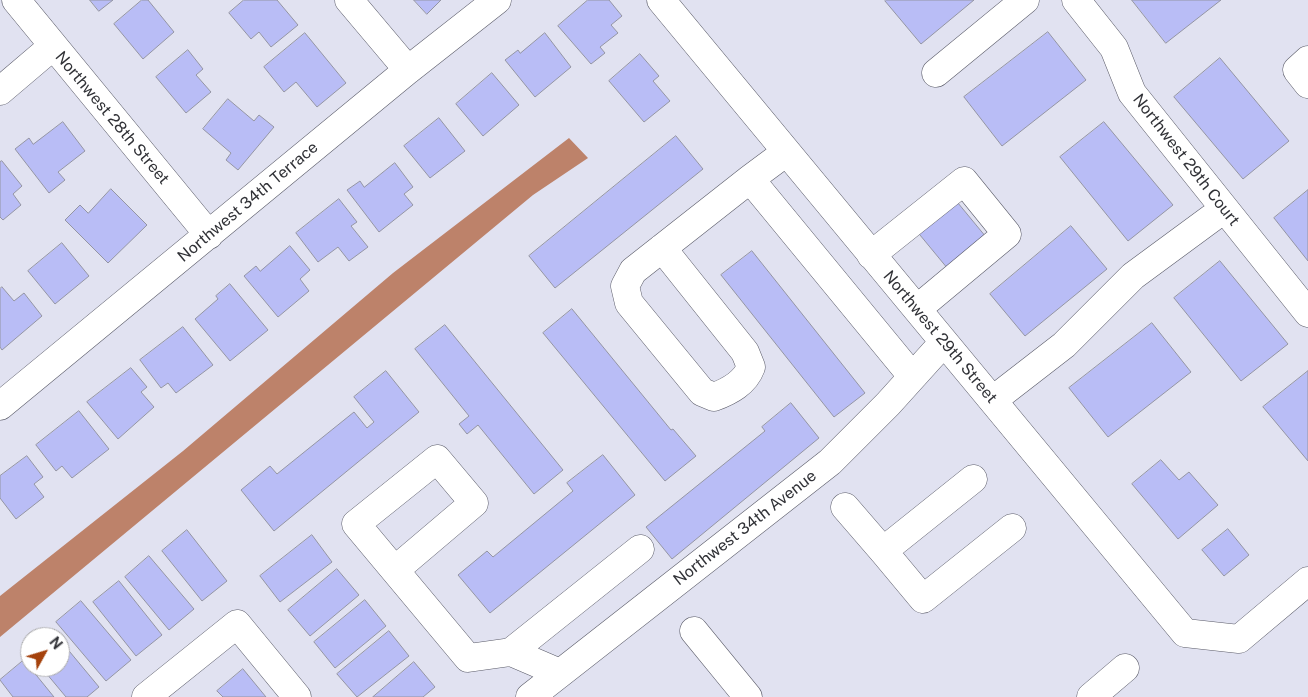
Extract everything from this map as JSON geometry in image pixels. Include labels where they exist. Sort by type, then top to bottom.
[{"type":"street","name":"Northwest 28th Street","points":[[16,0],[209,235]]},
{"type":"street","points":[[349,0],[408,70]]},
{"type":"street","name":"Northwest 34th Terrace","points":[[0,406],[408,70],[497,0]]},
{"type":"street","name":"Northwest 29th Street","points":[[661,0],[785,153],[993,400],[1185,633],[1239,639],[1308,581]]},
{"type":"street","points":[[936,73],[1025,0]]},
{"type":"street","name":"Northwest 29th Court","points":[[1076,0],[1114,48],[1132,93],[1308,313]]},
{"type":"street","points":[[0,91],[53,46]]},
{"type":"street","points":[[1308,60],[1297,70],[1308,84]]},
{"type":"street","points":[[662,248],[745,352],[751,367],[747,376],[728,392],[714,397],[702,392],[629,303],[626,286],[633,271],[662,248],[750,179],[785,153]]},
{"type":"street","points":[[750,179],[912,376]]},
{"type":"street","points":[[871,255],[964,181],[1007,234],[917,309]]},
{"type":"street","points":[[993,400],[1064,345],[1133,276],[1224,209]]},
{"type":"street","name":"Northwest 34th Avenue","points":[[530,697],[830,462],[888,404],[944,342]]},
{"type":"street","points":[[883,551],[973,479]]},
{"type":"street","points":[[845,507],[923,599],[1012,528]]},
{"type":"street","points":[[395,570],[468,658],[511,652],[640,549]]},
{"type":"street","points":[[146,697],[237,624],[297,697]]},
{"type":"street","points":[[694,631],[748,697]]},
{"type":"street","points":[[511,652],[560,673]]},
{"type":"street","points":[[1091,697],[1126,668]]},
{"type":"shaded area","points":[[569,138],[588,158],[533,195],[0,637],[0,596],[183,451],[393,273]]},
{"type":"building","points":[[90,0],[113,0],[99,11]]},
{"type":"building","points":[[142,0],[148,0],[174,32],[143,59],[114,24]]},
{"type":"building","points":[[244,0],[277,0],[298,25],[271,47],[259,32],[251,39],[229,13]]},
{"type":"building","points":[[414,0],[441,0],[427,14]]},
{"type":"building","points":[[588,0],[609,0],[622,16],[611,25],[618,33],[600,47],[605,53],[591,64],[558,26]]},
{"type":"building","points":[[886,0],[974,0],[921,44]]},
{"type":"building","points":[[1132,0],[1221,0],[1166,43]]},
{"type":"building","points":[[1048,32],[1086,80],[1002,146],[964,97]]},
{"type":"building","points":[[305,33],[346,83],[317,107],[296,82],[284,92],[264,67]]},
{"type":"building","points":[[545,33],[571,67],[535,97],[505,60],[518,50],[520,53]]},
{"type":"building","points":[[188,50],[203,69],[196,75],[211,92],[186,113],[156,77]]},
{"type":"building","points":[[640,54],[659,76],[653,81],[670,101],[644,122],[609,81]]},
{"type":"building","points":[[1220,58],[1289,141],[1243,179],[1174,97]]},
{"type":"building","points":[[492,73],[519,105],[483,136],[456,104]]},
{"type":"building","points":[[228,99],[254,121],[259,115],[274,127],[238,170],[226,160],[231,153],[203,129]]},
{"type":"building","points":[[439,118],[465,151],[430,178],[404,146]]},
{"type":"building","points":[[63,122],[85,151],[58,172],[65,180],[49,193],[15,149],[29,138],[33,144]]},
{"type":"building","points":[[1104,122],[1173,205],[1128,241],[1060,157]]},
{"type":"building","points":[[676,136],[703,169],[555,288],[529,256]]},
{"type":"building","points":[[2,161],[22,186],[13,194],[21,205],[3,220],[0,217],[0,162]]},
{"type":"building","points":[[395,163],[413,187],[404,194],[413,205],[379,232],[347,190],[360,181],[364,187]]},
{"type":"building","points":[[111,189],[147,225],[108,263],[65,220],[80,205],[88,213]]},
{"type":"building","points":[[1308,190],[1308,261],[1274,218]]},
{"type":"building","points":[[953,197],[986,237],[948,269],[915,229]]},
{"type":"building","points":[[339,199],[357,222],[351,226],[368,247],[349,261],[338,247],[318,262],[296,233]]},
{"type":"building","points":[[1071,226],[1107,269],[1025,336],[990,294]]},
{"type":"building","points":[[62,243],[89,276],[55,304],[28,271]]},
{"type":"building","points":[[290,246],[310,270],[300,279],[309,291],[278,317],[244,276],[256,266],[260,271]]},
{"type":"building","points":[[752,251],[865,393],[834,417],[721,275]]},
{"type":"building","points":[[1220,261],[1288,344],[1241,381],[1174,298]]},
{"type":"building","points":[[230,284],[268,330],[230,361],[195,319],[218,299],[216,296]]},
{"type":"building","points":[[2,287],[14,301],[24,293],[42,316],[2,350],[0,347],[0,289]]},
{"type":"building","points":[[572,309],[671,430],[673,429],[696,456],[665,481],[543,333]]},
{"type":"building","points":[[1152,323],[1191,372],[1108,437],[1069,388]]},
{"type":"building","points":[[445,325],[563,470],[534,494],[478,425],[467,434],[459,424],[469,416],[415,349]]},
{"type":"building","points":[[183,327],[213,365],[176,393],[168,383],[161,388],[140,360]]},
{"type":"building","points":[[131,368],[147,387],[141,392],[154,407],[118,439],[87,402]]},
{"type":"building","points":[[386,371],[419,412],[274,531],[241,490],[270,466],[277,474],[354,412],[367,428],[374,422],[354,397]]},
{"type":"building","points":[[1308,371],[1308,461],[1263,407]]},
{"type":"building","points":[[791,403],[819,438],[672,559],[646,527],[765,431],[762,427]]},
{"type":"building","points":[[79,411],[109,449],[72,478],[62,466],[56,471],[36,445]]},
{"type":"building","points":[[603,455],[635,495],[490,613],[458,575],[487,551],[493,557],[573,491],[567,483]]},
{"type":"building","points":[[27,456],[43,477],[34,484],[44,497],[16,519],[0,498],[0,476]]},
{"type":"building","points":[[1161,460],[1179,480],[1189,472],[1218,505],[1178,539],[1132,484]]},
{"type":"building","points":[[1228,529],[1249,555],[1224,576],[1202,550]]},
{"type":"building","points":[[187,530],[227,581],[202,601],[162,551]]},
{"type":"building","points":[[312,535],[332,562],[280,602],[260,576]]},
{"type":"building","points":[[149,556],[194,609],[169,630],[125,577]]},
{"type":"building","points":[[337,569],[359,595],[310,636],[288,610]]},
{"type":"building","points":[[119,581],[162,635],[136,656],[93,602]]},
{"type":"building","points":[[365,600],[386,626],[335,668],[314,642]]},
{"type":"building","points":[[81,601],[131,660],[106,681],[70,639],[70,627],[60,627],[56,622]]},
{"type":"building","points":[[389,631],[409,656],[357,697],[337,674]]},
{"type":"building","points":[[70,652],[99,687],[87,697],[66,697],[49,677],[70,677]]},
{"type":"building","points":[[414,662],[435,687],[423,697],[373,697]]},
{"type":"building","points":[[20,663],[20,677],[38,677],[54,697],[13,697],[0,680]]},
{"type":"building","points":[[243,669],[266,697],[223,697],[217,691]]}]
